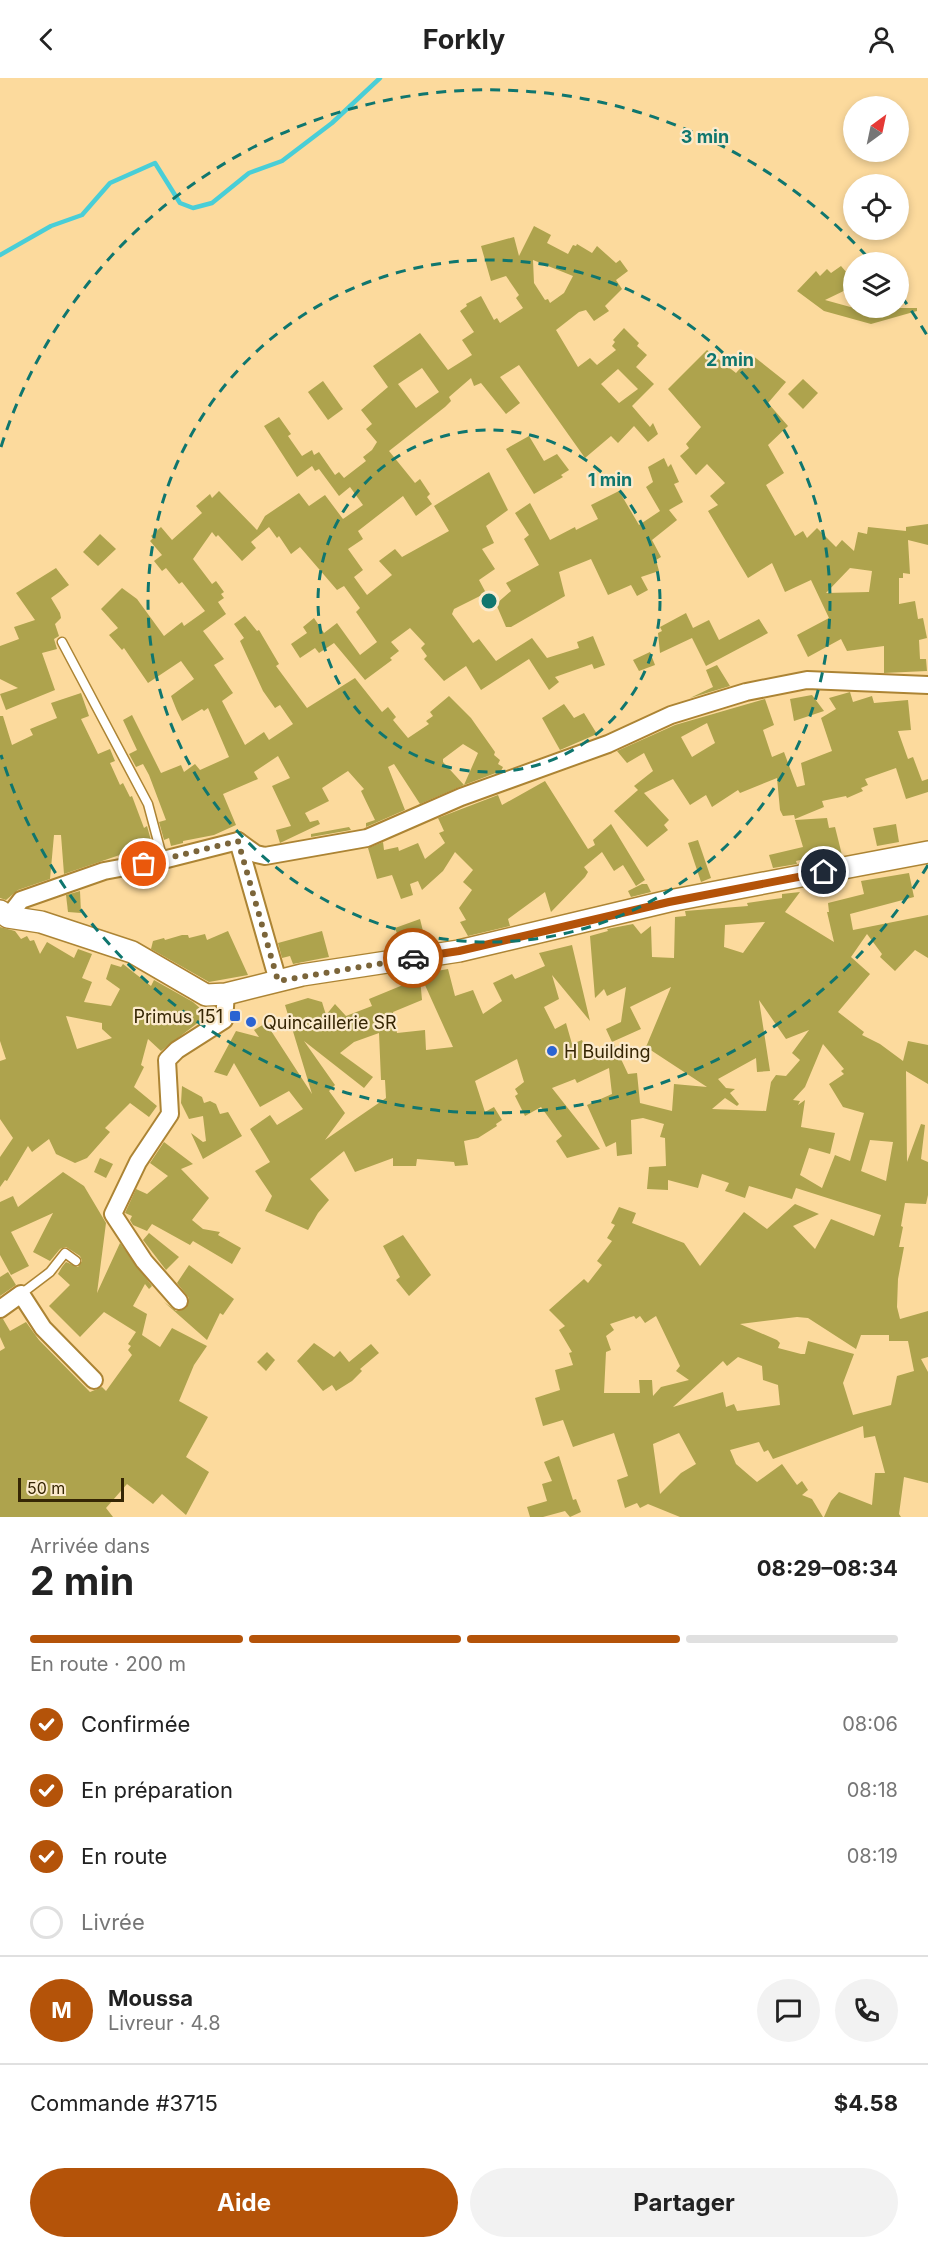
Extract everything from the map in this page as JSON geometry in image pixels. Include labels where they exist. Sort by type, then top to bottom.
[{"type":"street","points":[[238,841],[256,854],[265,856],[367,838],[461,797],[608,744],[671,715],[746,692],[807,680],[928,684]]},
{"type":"street","points":[[4,914],[21,900],[104,871],[163,860],[238,841]]},
{"type":"street","points":[[238,841],[278,981]]},
{"type":"street","points":[[4,914],[40,921],[132,952],[201,992],[226,994],[302,975],[459,951],[669,902],[928,852]]},
{"type":"street","points":[[179,1301],[144,1261],[113,1214],[138,1162],[170,1114],[166,1060],[177,1050],[224,1020],[226,994]]},
{"type":"street","points":[[0,1309],[21,1294],[43,1328],[94,1380]]},
{"type":"lane","points":[[62,642],[147,804],[163,860]]},
{"type":"lane","points":[[21,1294],[50,1272],[65,1253],[76,1261]]},
{"type":"building","points":[[534,226],[551,235],[547,243],[568,254],[573,245],[577,244],[592,253],[597,246],[616,263],[620,260],[628,271],[616,280],[622,289],[605,306],[609,311],[594,321],[586,310],[579,312],[556,330],[578,367],[590,358],[597,365],[616,350],[612,346],[615,342],[613,340],[624,328],[639,343],[637,346],[647,355],[636,367],[654,384],[632,406],[650,427],[653,423],[658,434],[648,442],[634,426],[618,443],[611,436],[585,458],[519,365],[500,377],[520,403],[506,414],[481,383],[474,386],[471,378],[449,397],[451,401],[445,407],[389,451],[415,483],[420,479],[430,494],[427,497],[432,504],[416,516],[403,496],[358,531],[363,539],[348,549],[363,570],[354,577],[367,595],[392,575],[379,561],[395,549],[402,557],[449,531],[434,506],[489,472],[508,510],[486,526],[494,543],[482,549],[495,569],[479,580],[486,593],[454,609],[452,614],[473,643],[479,639],[496,661],[532,638],[547,658],[579,648],[577,642],[593,636],[605,665],[594,669],[592,664],[555,677],[559,682],[549,690],[529,659],[481,690],[466,666],[444,681],[424,659],[427,656],[421,648],[425,644],[410,628],[391,642],[399,651],[390,658],[392,660],[365,680],[334,643],[319,653],[315,648],[300,658],[291,644],[307,633],[303,627],[314,618],[324,633],[337,623],[360,655],[377,642],[356,612],[360,608],[344,586],[337,590],[300,547],[291,554],[279,536],[277,538],[269,527],[251,542],[256,548],[242,561],[218,535],[216,537],[212,532],[193,559],[212,584],[216,581],[224,592],[221,594],[224,598],[218,602],[226,614],[203,631],[224,659],[214,665],[233,693],[222,701],[245,745],[264,732],[269,740],[293,724],[280,705],[275,708],[263,691],[240,641],[244,638],[234,624],[245,616],[257,631],[259,630],[279,664],[276,666],[307,708],[355,678],[382,712],[388,707],[396,717],[393,720],[408,738],[429,724],[426,721],[433,716],[430,712],[449,696],[471,718],[495,752],[494,755],[500,760],[498,764],[503,767],[501,771],[420,804],[394,764],[388,767],[405,810],[366,827],[366,823],[375,820],[361,791],[364,789],[348,771],[322,788],[329,801],[305,813],[310,822],[318,820],[320,824],[280,843],[276,830],[291,826],[272,786],[290,778],[278,756],[254,772],[258,779],[223,794],[236,825],[214,835],[183,841],[183,843],[171,846],[169,838],[164,840],[159,822],[166,820],[149,775],[143,764],[136,767],[129,754],[137,750],[123,720],[132,715],[161,773],[181,765],[184,772],[195,764],[200,770],[229,757],[208,708],[182,721],[177,711],[171,696],[194,679],[181,661],[148,683],[124,648],[122,650],[109,635],[118,628],[101,609],[122,588],[137,599],[164,636],[182,622],[184,626],[205,611],[182,582],[179,584],[166,568],[162,571],[154,561],[162,555],[150,541],[153,538],[151,536],[161,527],[172,540],[202,513],[196,506],[210,494],[212,498],[219,491],[257,530],[265,516],[299,493],[309,506],[325,495],[343,519],[363,505],[350,487],[339,496],[319,469],[315,471],[312,466],[297,477],[264,426],[279,417],[291,434],[288,436],[302,456],[312,450],[314,455],[319,452],[335,475],[339,472],[344,478],[366,461],[363,457],[372,450],[377,442],[366,429],[372,424],[361,410],[388,387],[373,366],[420,333],[448,370],[472,355],[462,340],[474,332],[460,311],[467,306],[466,304],[481,296],[494,320],[497,318],[500,323],[523,308],[516,298],[519,295],[506,276],[491,281],[481,246],[514,237],[519,256]],"holes":[[[533,260],[573,276],[564,293],[550,303],[548,299],[545,300],[534,283]],[[422,368],[439,392],[416,408],[398,384]],[[618,369],[638,389],[619,403],[601,384]],[[463,744],[478,753],[464,785],[443,762],[443,759]]]},
{"type":"building","points":[[841,266],[843,268],[843,291],[825,300],[843,305],[843,316],[824,311],[797,291],[816,271],[820,276],[827,269],[831,273]]},
{"type":"building","points":[[909,308],[917,308],[917,311],[909,313]]},
{"type":"building","points":[[849,318],[892,318],[871,324]]},
{"type":"building","points":[[707,350],[736,373],[752,355],[786,382],[768,403],[788,426],[768,445],[784,473],[766,485],[795,536],[803,531],[807,538],[817,528],[836,547],[842,540],[854,551],[858,532],[867,534],[868,527],[906,531],[906,527],[928,524],[928,545],[908,540],[910,574],[903,573],[903,578],[899,578],[899,604],[915,601],[918,619],[923,618],[927,638],[919,640],[920,659],[926,659],[927,671],[884,673],[884,646],[847,651],[841,639],[808,657],[797,635],[829,618],[811,580],[785,592],[772,563],[748,578],[708,511],[718,505],[710,496],[725,483],[707,464],[696,475],[680,456],[689,448],[686,444],[701,427],[668,389]],"holes":[[[850,568],[872,571],[869,592],[826,593]]]},
{"type":"building","points":[[803,379],[818,393],[803,409],[788,394]]},
{"type":"building","points":[[323,381],[343,409],[328,420],[308,392]]},
{"type":"building","points":[[529,436],[544,461],[557,454],[569,470],[561,475],[563,477],[534,494],[506,449]]},
{"type":"building","points":[[664,458],[668,467],[671,464],[679,482],[674,484],[683,502],[669,510],[677,520],[652,540],[661,557],[656,560],[659,571],[641,577],[648,590],[637,596],[631,585],[608,595],[591,559],[559,572],[565,596],[511,627],[506,627],[496,604],[511,591],[506,583],[539,565],[524,539],[529,535],[515,513],[530,503],[550,540],[575,527],[576,530],[598,519],[591,505],[619,491],[639,525],[660,511],[646,487],[653,482],[648,467]]},
{"type":"building","points":[[100,534],[116,549],[98,566],[83,552]]},
{"type":"building","points":[[56,568],[69,585],[51,598],[61,618],[55,624],[59,636],[54,639],[57,649],[42,653],[55,690],[6,710],[0,694],[18,688],[0,679],[0,646],[19,639],[14,627],[35,620],[16,593]]},
{"type":"building","points":[[686,613],[693,628],[709,620],[719,640],[759,619],[768,633],[706,666],[692,638],[660,653],[658,633],[662,631],[660,627]]},
{"type":"building","points":[[650,652],[655,665],[639,671],[633,660]]},
{"type":"building","points":[[717,665],[730,686],[690,698],[713,687],[706,670]]},
{"type":"building","points":[[850,692],[853,702],[872,696],[874,703],[908,700],[911,730],[898,731],[908,759],[913,757],[922,781],[928,779],[928,792],[906,799],[896,768],[865,779],[868,785],[861,788],[863,791],[847,798],[846,796],[822,801],[824,807],[795,819],[794,815],[783,816],[780,810],[777,778],[740,793],[738,790],[712,807],[706,795],[690,805],[673,779],[644,793],[669,820],[664,825],[668,830],[647,847],[614,811],[638,790],[634,786],[653,771],[644,753],[627,763],[617,751],[675,725],[765,699],[774,725],[763,730],[772,757],[784,752],[797,787],[805,785],[801,763],[832,751],[821,718],[836,709],[829,698]],"holes":[[[707,723],[715,743],[692,757],[681,737]]]},
{"type":"building","points":[[81,693],[89,716],[81,719],[98,754],[110,749],[115,761],[110,763],[120,785],[123,783],[130,797],[132,796],[144,828],[147,826],[152,844],[64,874],[61,835],[54,835],[50,879],[18,890],[6,900],[0,898],[0,716],[3,716],[12,745],[33,735],[30,729],[57,718],[51,703]]},
{"type":"building","points":[[812,695],[824,711],[794,721],[790,699]]},
{"type":"building","points":[[564,704],[574,718],[584,713],[597,734],[560,750],[542,718]]},
{"type":"building","points":[[545,781],[588,849],[595,845],[593,840],[611,824],[645,880],[636,886],[623,865],[614,871],[602,852],[584,867],[588,872],[585,877],[551,912],[545,892],[508,919],[510,926],[468,936],[460,922],[466,920],[459,908],[472,890],[463,882],[473,870],[455,852],[443,871],[422,890],[418,881],[410,884],[413,895],[401,899],[392,875],[377,879],[368,848],[383,842],[384,850],[398,847],[399,851],[418,843],[425,859],[445,843],[439,833],[444,831],[438,818],[498,795],[502,805]]},
{"type":"building","points":[[827,818],[829,828],[835,827],[842,855],[818,858],[817,856],[796,861],[797,864],[773,868],[769,855],[803,847],[795,820]]},
{"type":"building","points":[[896,824],[899,842],[877,846],[873,828]]},
{"type":"building","points":[[349,827],[351,830],[311,837],[311,834]]},
{"type":"building","points":[[698,840],[711,878],[701,882],[688,843]]},
{"type":"building","points":[[909,873],[914,897],[850,914],[853,930],[928,915],[928,958],[915,950],[895,971],[880,957],[882,954],[867,934],[851,957],[870,974],[838,1012],[864,1032],[862,1035],[880,1044],[903,1061],[908,1041],[928,1045],[928,1084],[906,1071],[907,1162],[921,1124],[925,1125],[921,1159],[928,1162],[928,1195],[926,1204],[905,1203],[899,1247],[904,1247],[898,1279],[897,1307],[900,1319],[928,1311],[928,1357],[921,1359],[928,1372],[928,1483],[904,1477],[899,1514],[901,1517],[824,1517],[831,1501],[839,1492],[872,1505],[875,1473],[885,1473],[875,1436],[864,1438],[863,1426],[773,1459],[768,1450],[764,1452],[759,1442],[730,1450],[736,1464],[757,1482],[782,1464],[797,1485],[802,1481],[808,1490],[802,1495],[812,1499],[823,1517],[680,1517],[648,1504],[640,1508],[637,1503],[625,1508],[617,1480],[628,1476],[614,1433],[573,1447],[563,1420],[543,1426],[535,1398],[560,1390],[555,1370],[573,1365],[569,1353],[572,1352],[559,1330],[565,1326],[549,1310],[584,1279],[588,1283],[602,1265],[597,1261],[612,1241],[607,1238],[615,1225],[611,1223],[619,1207],[636,1213],[632,1223],[684,1243],[700,1266],[744,1212],[767,1229],[795,1204],[819,1214],[793,1226],[815,1249],[831,1219],[874,1236],[881,1215],[796,1188],[792,1199],[749,1186],[745,1198],[725,1191],[729,1183],[702,1174],[698,1188],[668,1180],[668,1190],[647,1189],[649,1167],[666,1166],[665,1138],[660,1137],[664,1124],[643,1118],[631,1120],[632,1154],[617,1156],[616,1142],[606,1147],[587,1105],[612,1094],[609,1068],[577,1083],[575,1079],[552,1088],[600,1149],[567,1158],[556,1141],[562,1136],[541,1107],[525,1116],[515,1096],[518,1094],[515,1089],[524,1082],[517,1059],[475,1081],[485,1112],[494,1107],[502,1120],[478,1138],[464,1141],[468,1165],[455,1166],[454,1162],[417,1159],[416,1166],[393,1166],[393,1158],[355,1172],[344,1151],[310,1179],[329,1200],[308,1230],[265,1211],[272,1196],[255,1171],[270,1162],[250,1129],[270,1115],[277,1125],[303,1109],[289,1091],[260,1107],[234,1063],[227,1076],[214,1072],[236,1031],[259,1037],[254,1030],[266,1023],[312,1094],[285,1005],[308,998],[322,1002],[326,1015],[335,1004],[346,1016],[372,1006],[369,999],[420,978],[422,1000],[393,1012],[397,1033],[425,1030],[426,1050],[453,1047],[420,974],[448,969],[455,996],[473,990],[483,1014],[502,1001],[493,983],[512,974],[515,979],[545,966],[539,953],[572,945],[590,1021],[552,975],[559,999],[544,1007],[555,1029],[566,1023],[572,1044],[582,1040],[588,1056],[614,1044],[628,1074],[637,1073],[640,1103],[672,1111],[674,1084],[707,1087],[646,1047],[671,987],[630,1007],[641,1029],[612,1042],[606,1029],[621,1022],[626,987],[607,996],[604,989],[595,998],[590,936],[608,931],[607,929],[633,924],[641,934],[651,926],[652,957],[674,958],[675,917],[686,916],[685,911],[748,906],[747,903],[782,898],[782,894],[800,892],[785,912],[834,942],[827,912],[829,912],[828,903],[864,894],[861,881]],"holes":[[[765,922],[743,953],[724,947],[725,925]],[[759,1000],[786,1039],[809,1030],[792,1053],[800,1060],[786,1076],[776,1075],[771,1082],[766,1111],[712,1109],[725,1098],[737,1106],[739,1104],[730,1093],[735,1089],[726,1088],[718,1079],[756,1058],[757,1072],[770,1071]],[[379,1033],[381,1080],[385,1080],[386,1098],[325,1140],[345,1113],[329,1091],[335,1085],[304,1041],[364,1088],[373,1077],[340,1053],[354,1042]],[[823,1044],[844,1069],[841,1071],[844,1074],[829,1084],[843,1107],[864,1113],[850,1161],[835,1155],[822,1188],[800,1175],[809,1148],[830,1154],[835,1133],[801,1127],[805,1100],[798,1105],[800,1101],[793,1100],[805,1087]],[[870,1140],[893,1142],[886,1181],[861,1171]],[[634,1316],[636,1319],[640,1316],[645,1323],[656,1316],[680,1366],[676,1371],[689,1380],[661,1387],[653,1396],[652,1380],[639,1380],[640,1393],[604,1393],[606,1352],[611,1350],[606,1336],[614,1330],[610,1324]],[[797,1317],[808,1318],[856,1349],[861,1335],[889,1335],[889,1341],[908,1341],[914,1371],[897,1376],[891,1405],[853,1415],[843,1383],[854,1354],[808,1341],[805,1354],[801,1354],[778,1348],[780,1343],[740,1324]],[[738,1357],[762,1366],[763,1380],[778,1385],[780,1405],[737,1411],[734,1404],[726,1407],[723,1392],[673,1407],[723,1361],[727,1366]],[[679,1433],[696,1464],[681,1473],[660,1494],[653,1444]]]},
{"type":"building","points":[[647,884],[651,892],[631,897],[628,891]]},
{"type":"building","points":[[80,891],[81,913],[68,912],[66,895]]},
{"type":"building","points":[[420,919],[426,943],[402,947],[395,928]]},
{"type":"building","points":[[0,927],[15,931],[21,939],[27,936],[30,941],[34,940],[40,954],[47,942],[74,958],[78,949],[92,954],[82,978],[92,982],[84,1002],[111,1006],[120,989],[106,979],[111,964],[121,967],[123,964],[151,986],[154,980],[193,1002],[208,1015],[161,1051],[148,1039],[141,1065],[144,1067],[134,1087],[157,1106],[149,1117],[130,1103],[105,1128],[110,1132],[87,1158],[75,1163],[56,1154],[49,1139],[32,1152],[28,1146],[7,1181],[5,1180],[0,1187],[0,1157],[13,1138],[0,1119],[0,1061],[6,1059],[0,1041]],"holes":[[[66,1016],[102,1023],[102,1029],[112,1038],[77,1049]]]},
{"type":"building","points":[[228,931],[248,975],[209,982],[151,949],[153,941],[164,938],[165,940],[188,935],[189,938],[205,934],[207,940]]},
{"type":"building","points":[[322,931],[329,957],[293,964],[290,956],[282,958],[278,943]]},
{"type":"building","points":[[182,1086],[202,1097],[204,1103],[210,1101],[216,1104],[220,1114],[228,1112],[242,1136],[203,1159],[191,1133],[203,1142],[206,1141],[203,1116],[189,1119],[181,1103]]},
{"type":"building","points":[[164,1142],[193,1164],[181,1169],[209,1198],[192,1220],[203,1229],[220,1232],[218,1235],[241,1248],[232,1264],[193,1241],[190,1245],[152,1224],[147,1231],[133,1225],[130,1220],[132,1216],[125,1213],[136,1189],[147,1194],[168,1176],[150,1163]]},
{"type":"building","points":[[100,1158],[113,1164],[106,1178],[94,1172]]},
{"type":"building","points":[[63,1172],[84,1186],[106,1223],[97,1293],[120,1243],[152,1286],[149,1289],[145,1284],[133,1306],[147,1314],[142,1335],[160,1347],[172,1328],[207,1346],[194,1365],[179,1401],[208,1417],[186,1457],[209,1472],[186,1515],[162,1494],[153,1504],[127,1484],[106,1508],[113,1517],[0,1517],[0,1351],[5,1348],[0,1337],[0,1319],[3,1319],[10,1331],[26,1322],[39,1340],[90,1392],[102,1387],[106,1391],[132,1355],[128,1350],[131,1346],[128,1344],[136,1332],[104,1312],[80,1337],[49,1306],[70,1285],[58,1274],[62,1267],[66,1262],[78,1267],[82,1261],[80,1256],[66,1247],[60,1249],[50,1261],[33,1252],[53,1213],[11,1232],[29,1266],[11,1275],[0,1255],[0,1202],[13,1196],[18,1207]]},
{"type":"building","points":[[149,1233],[179,1257],[166,1270],[143,1240]]},
{"type":"building","points":[[403,1235],[431,1275],[409,1296],[396,1280],[400,1277],[383,1246]]},
{"type":"building","points":[[189,1265],[234,1299],[223,1315],[220,1313],[207,1340],[164,1302],[176,1311],[186,1308],[189,1298],[177,1283]]},
{"type":"building","points":[[8,1272],[16,1285],[0,1296],[0,1277]]},
{"type":"building","points":[[314,1343],[334,1357],[340,1351],[349,1362],[371,1344],[379,1353],[360,1369],[362,1371],[352,1381],[336,1391],[332,1385],[323,1391],[297,1361]]},
{"type":"building","points":[[267,1352],[275,1360],[266,1371],[257,1362]]},
{"type":"building","points":[[559,1456],[573,1500],[576,1499],[581,1512],[570,1517],[565,1511],[543,1517],[530,1517],[527,1507],[547,1501],[542,1484],[552,1481],[544,1462]]},
{"type":"waterway","points":[[0,255],[51,226],[82,215],[110,183],[155,163],[180,203],[193,208],[212,203],[249,173],[282,161],[332,123],[380,78]]},
{"type":"way so far","points":[[144,864],[238,841],[278,981],[302,975],[413,958]]},
{"type":"place","name":"Primus 151","points":[[235,1016]]},
{"type":"place","name":"Quincaillerie SR","points":[[251,1022]]},
{"type":"place","name":"H Building","points":[[552,1051]]},
{"type":"route","points":[[413,958],[459,951],[669,902],[824,872]]}]
